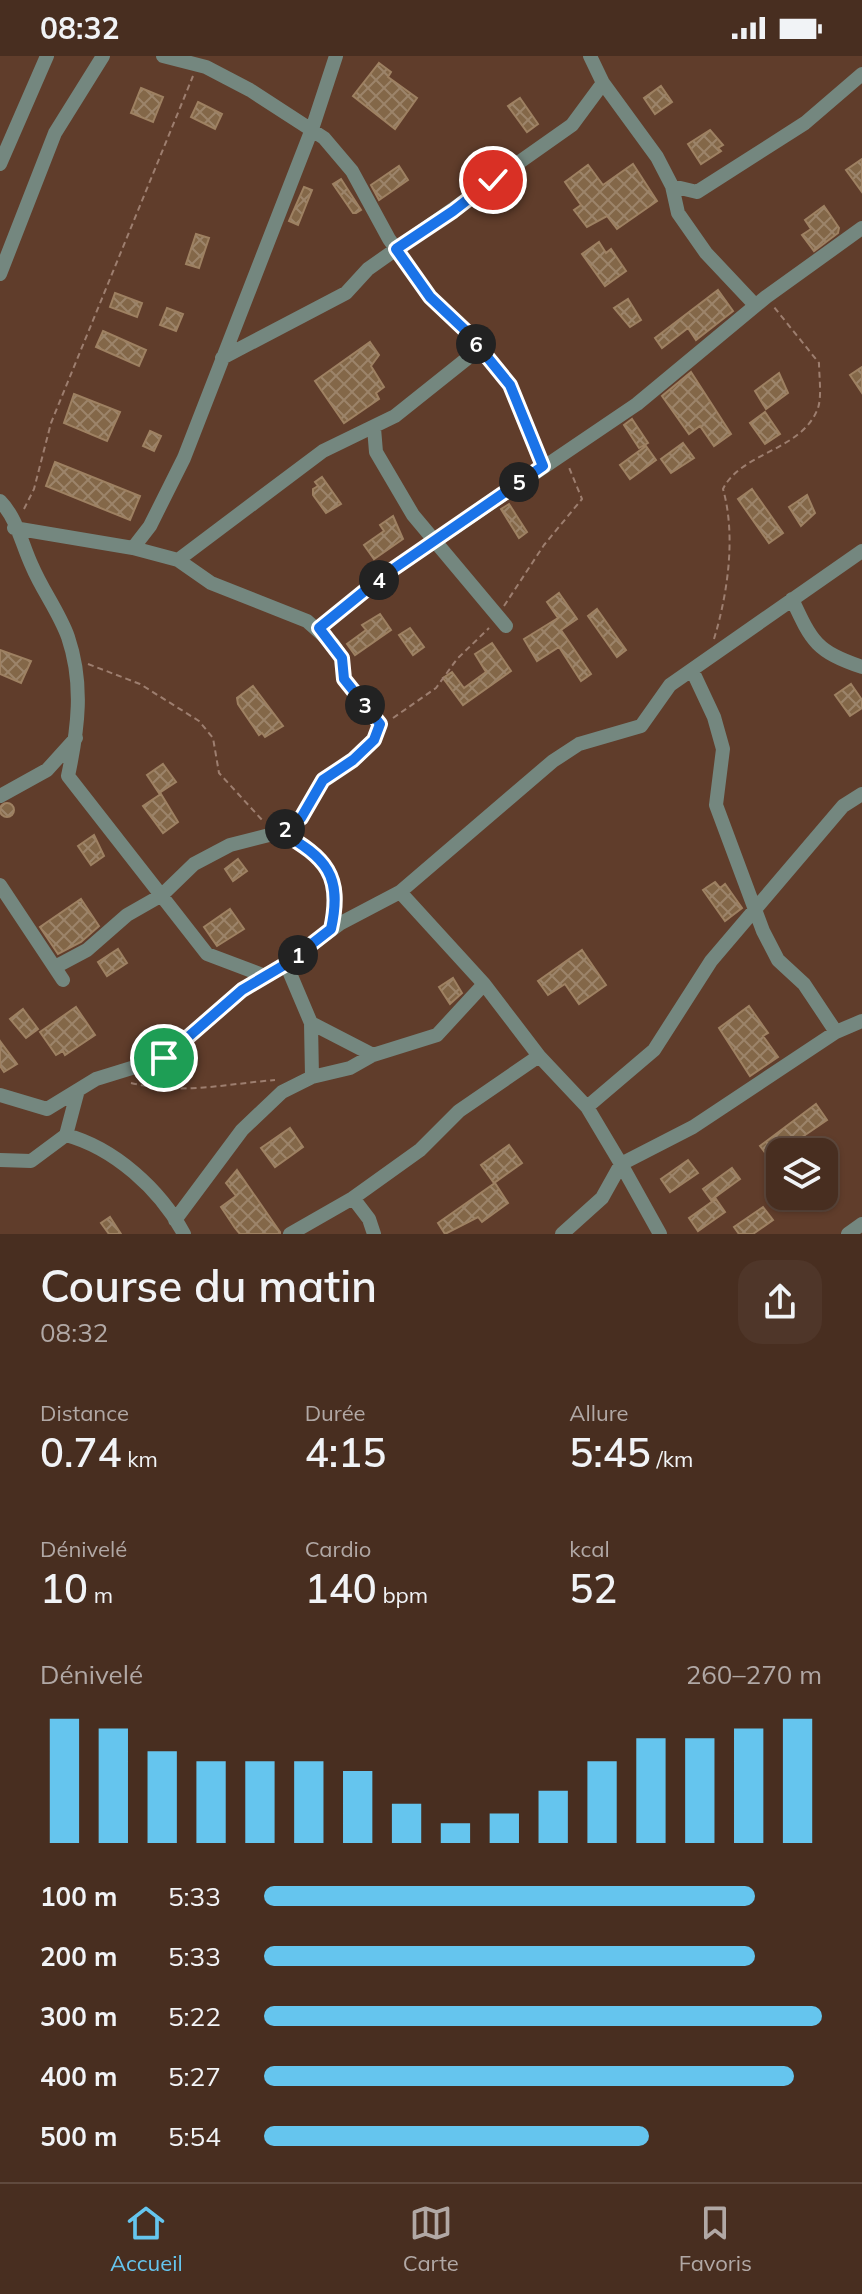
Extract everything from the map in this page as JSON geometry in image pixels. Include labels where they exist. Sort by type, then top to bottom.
[{"type":"street","points":[[0,164],[47,56]]},
{"type":"street","points":[[0,274],[55,133],[103,56]]},
{"type":"street","points":[[163,56],[197,65],[250,90],[312,129],[352,171],[396,249],[430,297],[466,331],[510,385],[543,466]]},
{"type":"street","points":[[133,548],[150,526],[184,458],[312,129],[336,56]]},
{"type":"street","points":[[590,56],[603,83],[657,157],[672,186],[678,213],[706,253],[760,301]]},
{"type":"street","points":[[672,186],[697,192],[805,123],[862,74]]},
{"type":"street","points":[[222,358],[346,293],[368,269],[572,125],[603,83]]},
{"type":"street","points":[[319,628],[383,576],[438,542],[543,466],[637,404],[760,301],[862,228]]},
{"type":"street","points":[[178,560],[323,451],[374,428],[419,398],[479,349]]},
{"type":"street","points":[[374,428],[376,452],[413,515],[506,626]]},
{"type":"street","points":[[0,501],[9,510],[14,528],[68,638],[78,677],[76,738],[68,776],[207,954],[265,976]]},
{"type":"street","points":[[0,885],[59,974],[127,915],[162,895],[194,864],[230,845],[281,832],[301,818],[323,780],[353,760],[374,740],[380,724],[344,679],[342,658],[319,628],[211,583],[178,560],[133,548],[14,528]]},
{"type":"street","points":[[0,1110],[8,1096],[47,1109],[96,1079],[164,1058],[242,990],[286,964],[331,929],[400,892],[553,761],[579,744],[641,726],[670,685],[862,551]]},
{"type":"street","points":[[792,599],[815,644],[838,658],[862,667]]},
{"type":"street","points":[[698,666],[723,749],[716,805],[763,931],[778,960],[804,984],[836,1032]]},
{"type":"street","points":[[0,796],[47,770],[76,738]]},
{"type":"street","points":[[587,1107],[654,1050],[711,961],[843,806],[862,794]]},
{"type":"street","points":[[400,892],[484,984],[539,1056],[587,1107],[660,1234]]},
{"type":"street","points":[[286,964],[311,1023],[312,1077]]},
{"type":"street","points":[[175,1220],[210,1169],[264,1106],[282,1092],[312,1077],[350,1068],[373,1055],[437,1035],[484,984]]},
{"type":"street","points":[[562,1234],[602,1198],[621,1164],[693,1127],[836,1032],[862,1021]]},
{"type":"street","points":[[311,1023],[373,1055]]},
{"type":"street","points":[[290,1234],[353,1198],[420,1150],[459,1111],[539,1056]]},
{"type":"street","points":[[0,1160],[31,1161],[66,1135],[78,1090]]},
{"type":"street","points":[[66,1135],[89,1141],[115,1157],[175,1220],[184,1234]]},
{"type":"street","points":[[353,1198],[369,1219],[374,1234]]},
{"type":"street","points":[[848,1234],[862,1224]]},
{"type":"path","points":[[14,528],[34,489],[51,423],[197,65]]},
{"type":"path","points":[[698,666],[723,610],[729,573],[729,510],[723,489],[730,475],[798,435],[818,407],[819,363],[760,301]]},
{"type":"path","points":[[71,659],[140,684],[199,721],[213,738],[219,773],[263,821],[323,858],[335,886],[337,902],[331,929]]},
{"type":"path","points":[[128,1082],[168,1088],[217,1088],[286,1079]]},
{"type":"building","points":[[379,63],[391,72],[388,77],[417,98],[395,129],[353,96]]},
{"type":"building","points":[[661,86],[672,102],[655,114],[644,98]]},
{"type":"building","points":[[141,88],[163,97],[153,122],[131,113]]},
{"type":"building","points":[[520,98],[538,124],[527,132],[508,106]]},
{"type":"building","points":[[198,102],[222,114],[215,129],[191,117]]},
{"type":"building","points":[[710,130],[723,145],[718,148],[721,151],[701,164],[688,144]]},
{"type":"building","points":[[862,159],[862,192],[846,170]]},
{"type":"building","points":[[633,164],[657,201],[617,229],[607,216],[587,227],[574,210],[581,205],[565,182],[588,165],[603,185]]},
{"type":"building","points":[[399,166],[408,180],[379,200],[371,185]]},
{"type":"building","points":[[341,179],[361,210],[356,213],[333,184]]},
{"type":"building","points":[[304,187],[312,190],[298,225],[289,221]]},
{"type":"building","points":[[824,206],[839,228],[838,233],[814,251],[802,235],[811,229],[805,220]]},
{"type":"building","points":[[196,234],[209,238],[199,268],[186,264]]},
{"type":"building","points":[[599,242],[606,253],[611,249],[626,271],[605,286],[582,254]]},
{"type":"building","points":[[718,290],[733,311],[696,340],[688,328],[662,348],[655,338]]},
{"type":"building","points":[[115,293],[142,303],[137,317],[110,307]]},
{"type":"building","points":[[628,299],[641,320],[630,327],[614,308]]},
{"type":"building","points":[[167,308],[183,314],[176,331],[160,325]]},
{"type":"building","points":[[103,331],[146,350],[139,366],[96,347]]},
{"type":"building","points":[[370,342],[379,355],[371,366],[384,387],[376,393],[379,399],[344,423],[315,381]]},
{"type":"building","points":[[862,367],[862,393],[850,375]]},
{"type":"building","points":[[691,372],[731,434],[714,446],[700,426],[689,434],[662,396]]},
{"type":"building","points":[[779,373],[788,393],[766,409],[755,391]]},
{"type":"building","points":[[74,394],[120,412],[107,441],[64,423]]},
{"type":"building","points":[[765,412],[780,434],[765,444],[750,423]]},
{"type":"building","points":[[632,419],[648,443],[639,448],[624,425]]},
{"type":"building","points":[[150,431],[161,436],[154,451],[143,446]]},
{"type":"building","points":[[683,443],[694,458],[671,473],[661,459]]},
{"type":"building","points":[[646,446],[656,460],[630,479],[620,465]]},
{"type":"building","points":[[55,462],[140,496],[130,520],[46,486]]},
{"type":"building","points":[[322,477],[341,504],[326,513],[313,495],[313,489],[318,486],[315,482]]},
{"type":"building","points":[[752,489],[783,533],[769,543],[738,499]]},
{"type":"building","points":[[807,495],[815,513],[801,526],[789,507]]},
{"type":"building","points":[[509,504],[527,532],[519,538],[501,509]]},
{"type":"building","points":[[393,516],[403,539],[374,559],[364,545],[384,531],[380,525]]},
{"type":"building","points":[[559,593],[577,619],[561,630],[591,674],[581,681],[559,647],[537,661],[524,639],[558,618],[547,602]]},
{"type":"building","points":[[597,609],[626,650],[617,657],[588,616]]},
{"type":"building","points":[[380,614],[391,630],[355,655],[347,644],[366,630],[362,625]]},
{"type":"building","points":[[410,628],[424,647],[413,655],[399,635]]},
{"type":"building","points":[[492,643],[511,671],[463,705],[443,678],[452,672],[464,688],[486,672],[475,654]]},
{"type":"building","points":[[0,650],[31,661],[21,683],[0,674]]},
{"type":"building","points":[[851,684],[862,700],[862,708],[850,716],[835,695]]},
{"type":"building","points":[[253,686],[283,726],[265,737],[262,733],[259,735],[238,704],[237,698]]},
{"type":"building","points":[[163,764],[176,782],[159,793],[147,775]]},
{"type":"building","points":[[161,794],[178,822],[163,833],[143,806]]},
{"type":"building","points":[[7,803],[14,810],[7,817],[0,810]]},
{"type":"building","points":[[94,835],[104,856],[91,865],[78,846]]},
{"type":"building","points":[[238,859],[247,871],[233,881],[225,869]]},
{"type":"building","points":[[715,882],[720,888],[725,884],[742,908],[725,921],[703,890]]},
{"type":"building","points":[[81,899],[99,926],[81,942],[58,954],[40,927]]},
{"type":"building","points":[[230,909],[244,929],[217,946],[204,927]]},
{"type":"building","points":[[118,949],[127,963],[107,976],[98,962]]},
{"type":"building","points":[[582,950],[606,985],[579,1004],[565,984],[548,995],[538,981]]},
{"type":"building","points":[[453,978],[462,993],[450,1004],[439,987]]},
{"type":"building","points":[[749,1006],[768,1033],[763,1036],[778,1057],[750,1076],[719,1028]]},
{"type":"building","points":[[76,1007],[95,1035],[65,1055],[63,1051],[56,1055],[40,1032]]},
{"type":"building","points":[[23,1009],[38,1029],[26,1038],[10,1019]]},
{"type":"building","points":[[0,1041],[17,1064],[4,1072],[0,1066]]},
{"type":"building","points":[[816,1104],[827,1120],[801,1138],[771,1138]]},
{"type":"building","points":[[290,1128],[303,1147],[275,1167],[261,1148]]},
{"type":"building","points":[[509,1145],[522,1163],[494,1183],[481,1165]]},
{"type":"building","points":[[688,1160],[698,1173],[670,1192],[661,1179]]},
{"type":"building","points":[[732,1168],[740,1179],[711,1200],[703,1189]]},
{"type":"building","points":[[237,1170],[280,1234],[240,1234],[235,1228],[221,1207],[236,1196],[226,1183]]},
{"type":"building","points":[[495,1183],[508,1203],[482,1222],[478,1217],[445,1234],[438,1223]]},
{"type":"building","points":[[716,1199],[725,1212],[698,1231],[689,1218]]},
{"type":"building","points":[[763,1207],[773,1220],[753,1234],[739,1234],[734,1227]]},
{"type":"building","points":[[110,1217],[121,1234],[109,1234],[101,1223]]},
{"type":"route","points":[[164,1058],[197,1026],[242,990],[286,964],[331,929],[337,902],[335,886],[323,858],[281,832],[301,818],[323,780],[353,760],[374,740],[380,724],[344,679],[342,658],[319,628],[383,576],[438,542],[543,466],[536,442],[510,385],[466,331],[430,297],[396,249],[493,180]]}]
